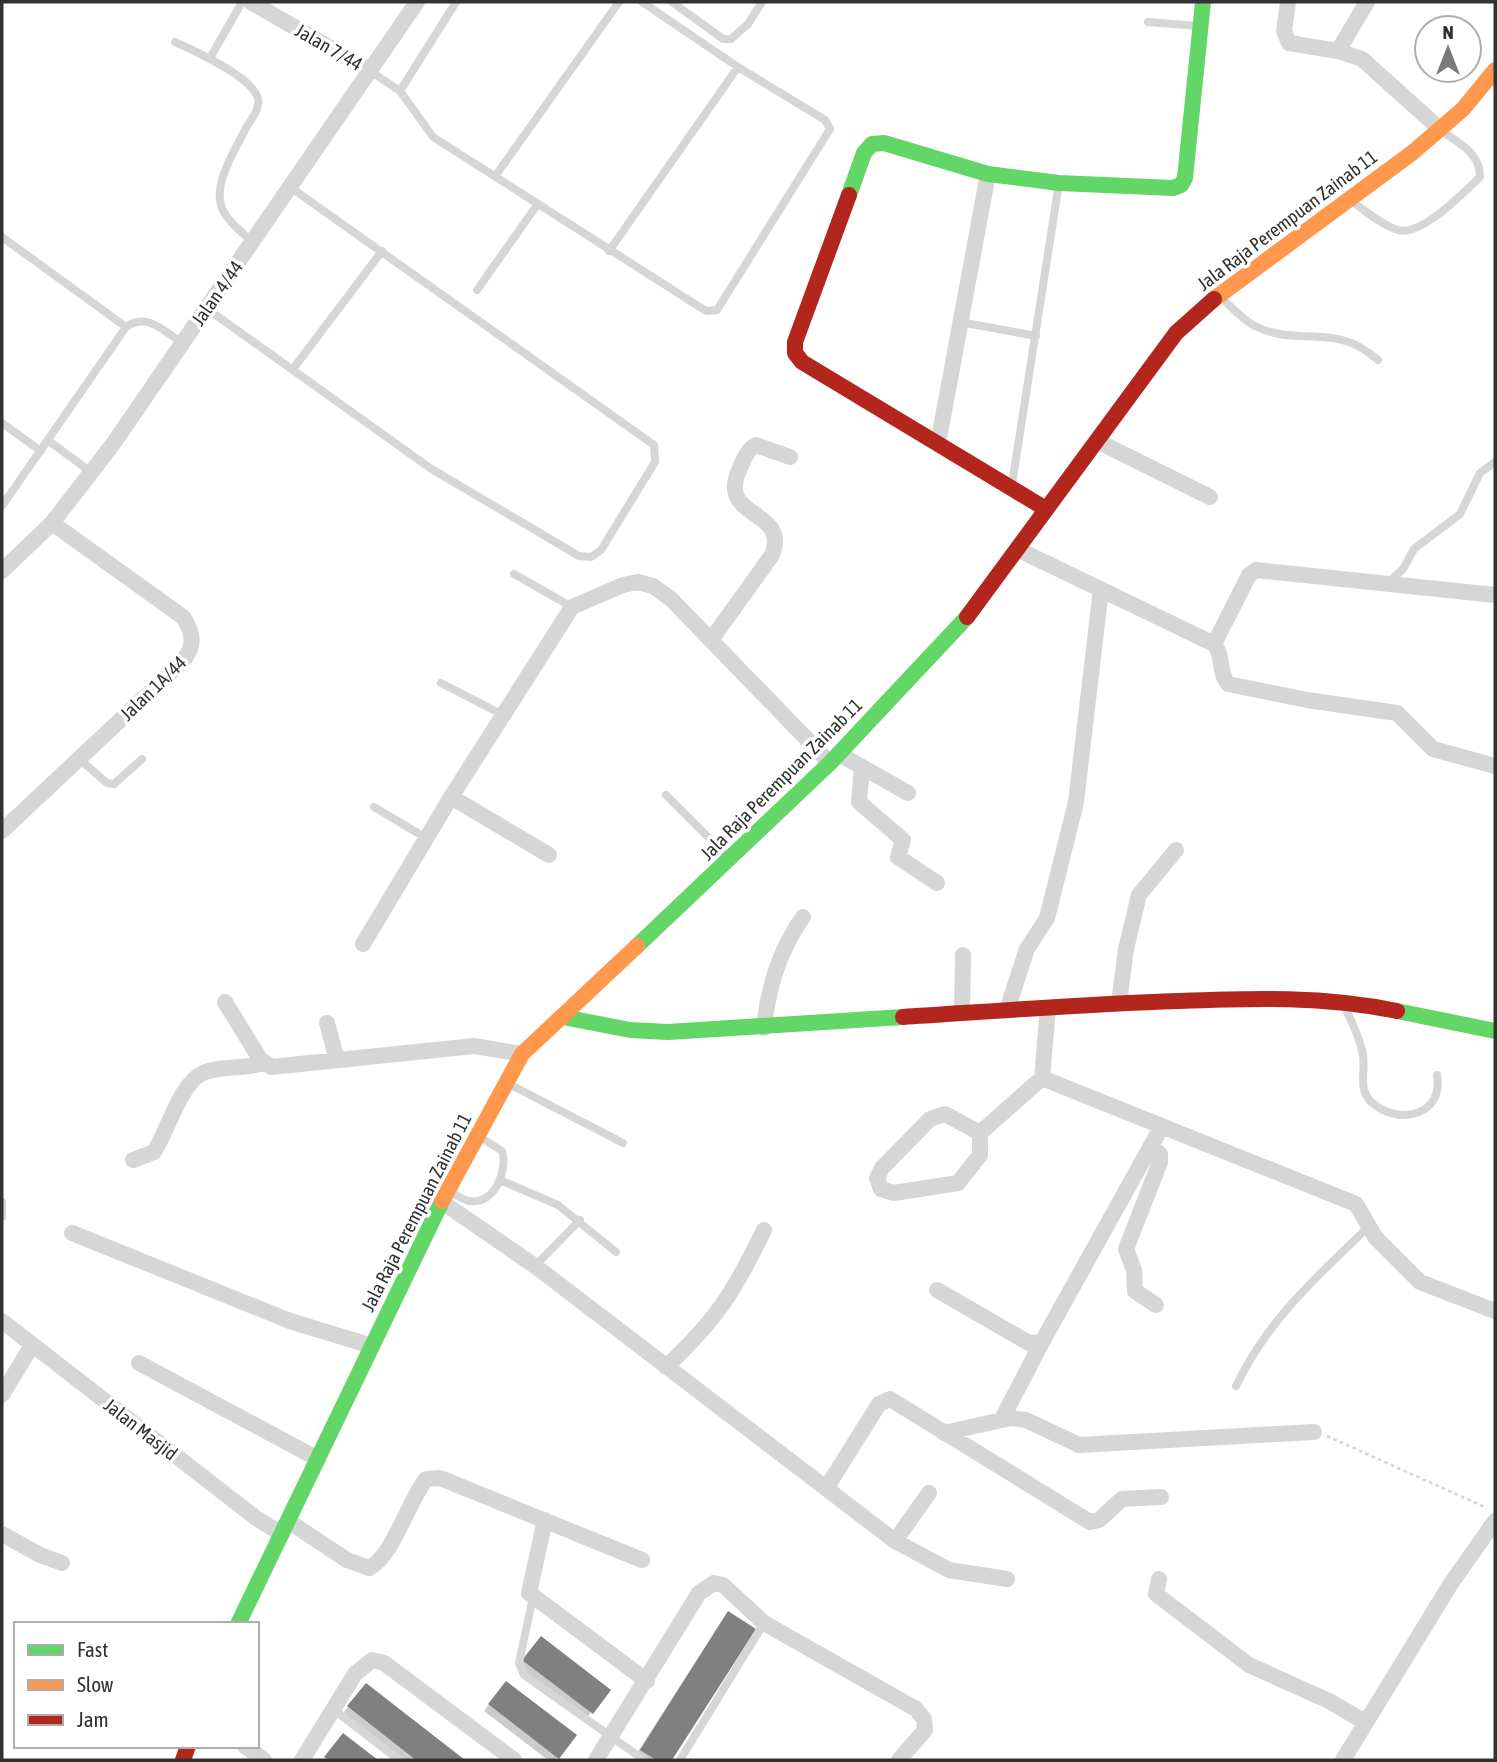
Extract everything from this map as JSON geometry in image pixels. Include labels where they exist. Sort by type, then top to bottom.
[{"type":"main road","points":[[1046,509],[802,362],[794,347],[867,147],[878,142],[988,174],[1059,183],[1172,188],[1181,185],[1185,178],[1203,2]]},
{"type":"main road","name":"Jala Raja Perempuan Zainab 11","points":[[239,1622],[445,1196],[522,1054],[835,759],[966,618],[1176,333],[1218,295],[1350,200],[1440,129],[1464,109],[1495,70]]},
{"type":"main road","points":[[563,1017],[630,1030],[668,1032],[764,1028],[1119,1003],[1290,997],[1342,1000],[1495,1031]]},
{"type":"street","name":"Jalan 7/44","points":[[251,2],[370,71]]},
{"type":"street","name":"Jalan 4/44","points":[[2,571],[52,523],[92,472],[417,2]]},
{"type":"street","points":[[1289,2],[1284,31],[1286,40],[1362,59],[1440,129]]},
{"type":"street","points":[[1338,51],[1367,2]]},
{"type":"street","points":[[938,444],[988,174]]},
{"type":"street","points":[[1097,441],[1210,497]]},
{"type":"street","points":[[711,640],[772,555],[776,541],[772,527],[739,502],[733,487],[735,478],[748,451],[755,445],[790,457]]},
{"type":"street","name":"Jalan 1A/44","points":[[2,831],[180,664],[189,654],[193,640],[191,629],[183,617],[52,523]]},
{"type":"street","points":[[1017,549],[1214,643],[1221,653],[1223,676],[1228,684],[1306,700],[1397,713],[1433,749],[1495,766]]},
{"type":"street","points":[[1214,643],[1249,575],[1256,570],[1495,595]]},
{"type":"street","points":[[363,944],[450,797],[572,607],[623,585],[646,583],[671,599],[835,759],[862,767],[908,793]]},
{"type":"street","points":[[1007,1010],[1027,948],[1047,918],[1076,802],[1101,589]]},
{"type":"street","points":[[862,767],[858,793],[861,805],[902,840],[898,858],[937,883]]},
{"type":"street","points":[[450,797],[550,855]]},
{"type":"street","points":[[1119,1003],[1126,949],[1139,895],[1176,850]]},
{"type":"street","points":[[764,1028],[769,987],[786,944],[803,917]]},
{"type":"street","points":[[962,1013],[963,955]]},
{"type":"street","points":[[225,1002],[263,1063]]},
{"type":"street","points":[[980,1133],[945,1114],[935,1115],[882,1168],[878,1184],[890,1193],[955,1185],[980,1156],[980,1133],[1042,1078],[1048,1007]]},
{"type":"street","points":[[327,1023],[337,1060]]},
{"type":"street","points":[[133,1160],[154,1152],[182,1097],[201,1073],[248,1068],[263,1063],[276,1067],[474,1046],[522,1054]]},
{"type":"street","points":[[1042,1078],[1356,1204],[1362,1210],[1368,1227],[1422,1284],[1495,1311]]},
{"type":"street","points":[[1002,1419],[1162,1126]]},
{"type":"street","points":[[1126,1249],[1160,1162],[1160,1154],[1151,1146]]},
{"type":"street","points":[[445,1196],[895,1541],[949,1570],[1007,1579]]},
{"type":"street","points":[[666,1367],[722,1310],[764,1230]]},
{"type":"street","points":[[72,1233],[290,1321],[372,1346]]},
{"type":"street","points":[[1101,1236],[1126,1249],[1134,1270],[1135,1291],[1156,1305]]},
{"type":"street","points":[[937,1290],[1029,1343],[1042,1342]]},
{"type":"street","name":"Jalan Masjid","points":[[2,1321],[256,1518],[285,1528],[363,1568],[379,1561],[426,1479],[440,1478],[545,1520]]},
{"type":"street","points":[[2,1395],[32,1345]]},
{"type":"street","points":[[139,1363],[318,1459]]},
{"type":"street","points":[[827,1487],[882,1401],[894,1401],[1090,1522],[1099,1520],[1122,1499],[1161,1497]]},
{"type":"street","points":[[944,1433],[1002,1419],[1026,1420],[1079,1444],[1314,1432]]},
{"type":"street","points":[[895,1541],[929,1493]]},
{"type":"street","points":[[642,1560],[545,1520],[529,1586],[533,1597],[647,1681]]},
{"type":"street","points":[[1343,1760],[1450,1585],[1495,1521]]},
{"type":"street","points":[[2,1534],[40,1555],[62,1563]]},
{"type":"street","points":[[1159,1579],[1156,1594],[1249,1665],[1329,1701],[1365,1722]]},
{"type":"street","points":[[596,1760],[613,1738],[707,1585],[723,1585],[764,1623],[916,1709],[924,1719],[925,1730],[899,1760]]},
{"type":"street","points":[[302,1760],[355,1674],[366,1662],[384,1663],[514,1760]]},
{"type":"street","points":[[248,1748],[264,1760]]},
{"type":"lane","points":[[210,58],[242,2]]},
{"type":"lane","points":[[400,91],[457,2]]},
{"type":"lane","points":[[496,175],[619,2]]},
{"type":"lane","points":[[370,71],[400,91],[433,137],[706,311],[717,310],[831,129],[825,120],[738,67],[642,2]]},
{"type":"lane","points":[[672,2],[723,38],[731,39],[748,24],[762,2]]},
{"type":"lane","points":[[1148,22],[1201,27]]},
{"type":"lane","points":[[175,42],[210,58],[252,88],[258,97],[258,109],[231,160],[220,189],[220,204],[228,219],[252,242]]},
{"type":"lane","points":[[609,251],[738,67]]},
{"type":"lane","points":[[1350,200],[1400,231],[1416,229],[1448,206],[1480,177],[1480,166],[1474,154],[1440,129]]},
{"type":"lane","points":[[1011,488],[1059,183]]},
{"type":"lane","points":[[206,308],[430,468],[579,556],[591,557],[601,550],[655,462],[654,445],[290,187]]},
{"type":"lane","points":[[477,289],[537,205]]},
{"type":"lane","points":[[2,237],[126,327]]},
{"type":"lane","points":[[293,369],[382,251]]},
{"type":"lane","points":[[1218,295],[1254,326],[1291,335],[1341,338],[1354,343],[1378,360]]},
{"type":"lane","points":[[2,506],[49,441],[116,337],[126,327],[136,320],[148,320],[182,343]]},
{"type":"lane","points":[[960,322],[1036,337]]},
{"type":"lane","points":[[2,423],[41,451]]},
{"type":"lane","points":[[49,441],[92,472]]},
{"type":"lane","points":[[1387,583],[1403,569],[1414,549],[1460,514],[1480,473],[1495,462]]},
{"type":"lane","points":[[514,574],[572,607]]},
{"type":"lane","points":[[441,683],[503,715]]},
{"type":"lane","points":[[79,759],[107,783],[114,784],[142,759]]},
{"type":"lane","points":[[666,795],[730,860]]},
{"type":"lane","points":[[374,807],[426,838]]},
{"type":"lane","points":[[1342,1000],[1362,1053],[1363,1090],[1374,1105],[1391,1114],[1410,1115],[1427,1110],[1437,1098],[1437,1075]]},
{"type":"lane","points":[[507,1083],[623,1143]]},
{"type":"lane","points":[[445,1196],[469,1201],[481,1199],[500,1181],[505,1164],[502,1151],[478,1137]]},
{"type":"lane","points":[[500,1181],[558,1205],[580,1220],[616,1252]]},
{"type":"lane","points":[[2,1202],[2,1217]]},
{"type":"lane","points":[[535,1266],[580,1220]]},
{"type":"lane","points":[[1236,1386],[1251,1353],[1283,1310],[1368,1227]]},
{"type":"lane","points":[[533,1597],[520,1656],[520,1669],[529,1679],[645,1760]]},
{"type":"lane","points":[[680,1760],[764,1623]]},
{"type":"lane","points":[[333,1709],[399,1760]]},
{"type":"path","points":[[1314,1432],[1495,1511]]},
{"type":"building","points":[[728,1611],[756,1629],[672,1760],[656,1760],[640,1750]]},
{"type":"building","points":[[541,1636],[611,1690],[593,1714],[522,1660]]},
{"type":"building","points":[[506,1681],[577,1735],[559,1759],[488,1704]]},
{"type":"building","points":[[366,1683],[465,1760],[416,1760],[347,1706]]},
{"type":"building","points":[[343,1733],[378,1760],[329,1760],[324,1757]]},
{"type":"traffic: fast","points":[[849,195],[864,153],[872,144],[884,143],[988,174],[1059,183],[1173,188],[1181,185],[1185,178],[1203,2]]},
{"type":"traffic: fast","points":[[637,946],[830,763],[967,617]]},
{"type":"traffic: fast","points":[[1397,1011],[1495,1031]]},
{"type":"traffic: fast","points":[[563,1017],[630,1030],[668,1032],[903,1017]]},
{"type":"traffic: fast","points":[[239,1622],[442,1201]]},
{"type":"traffic: slow","points":[[1214,299],[1412,153],[1463,109],[1495,70]]},
{"type":"traffic: slow","points":[[442,1201],[522,1054],[637,946]]},
{"type":"traffic: jam","points":[[849,195],[795,342],[795,353],[802,362],[1046,509]]},
{"type":"traffic: jam","points":[[967,617],[1176,333],[1214,299]]},
{"type":"traffic: jam","points":[[903,1017],[1234,999],[1316,1000],[1397,1011]]},
{"type":"traffic: jam","points":[[183,1760],[187,1748]]}]
